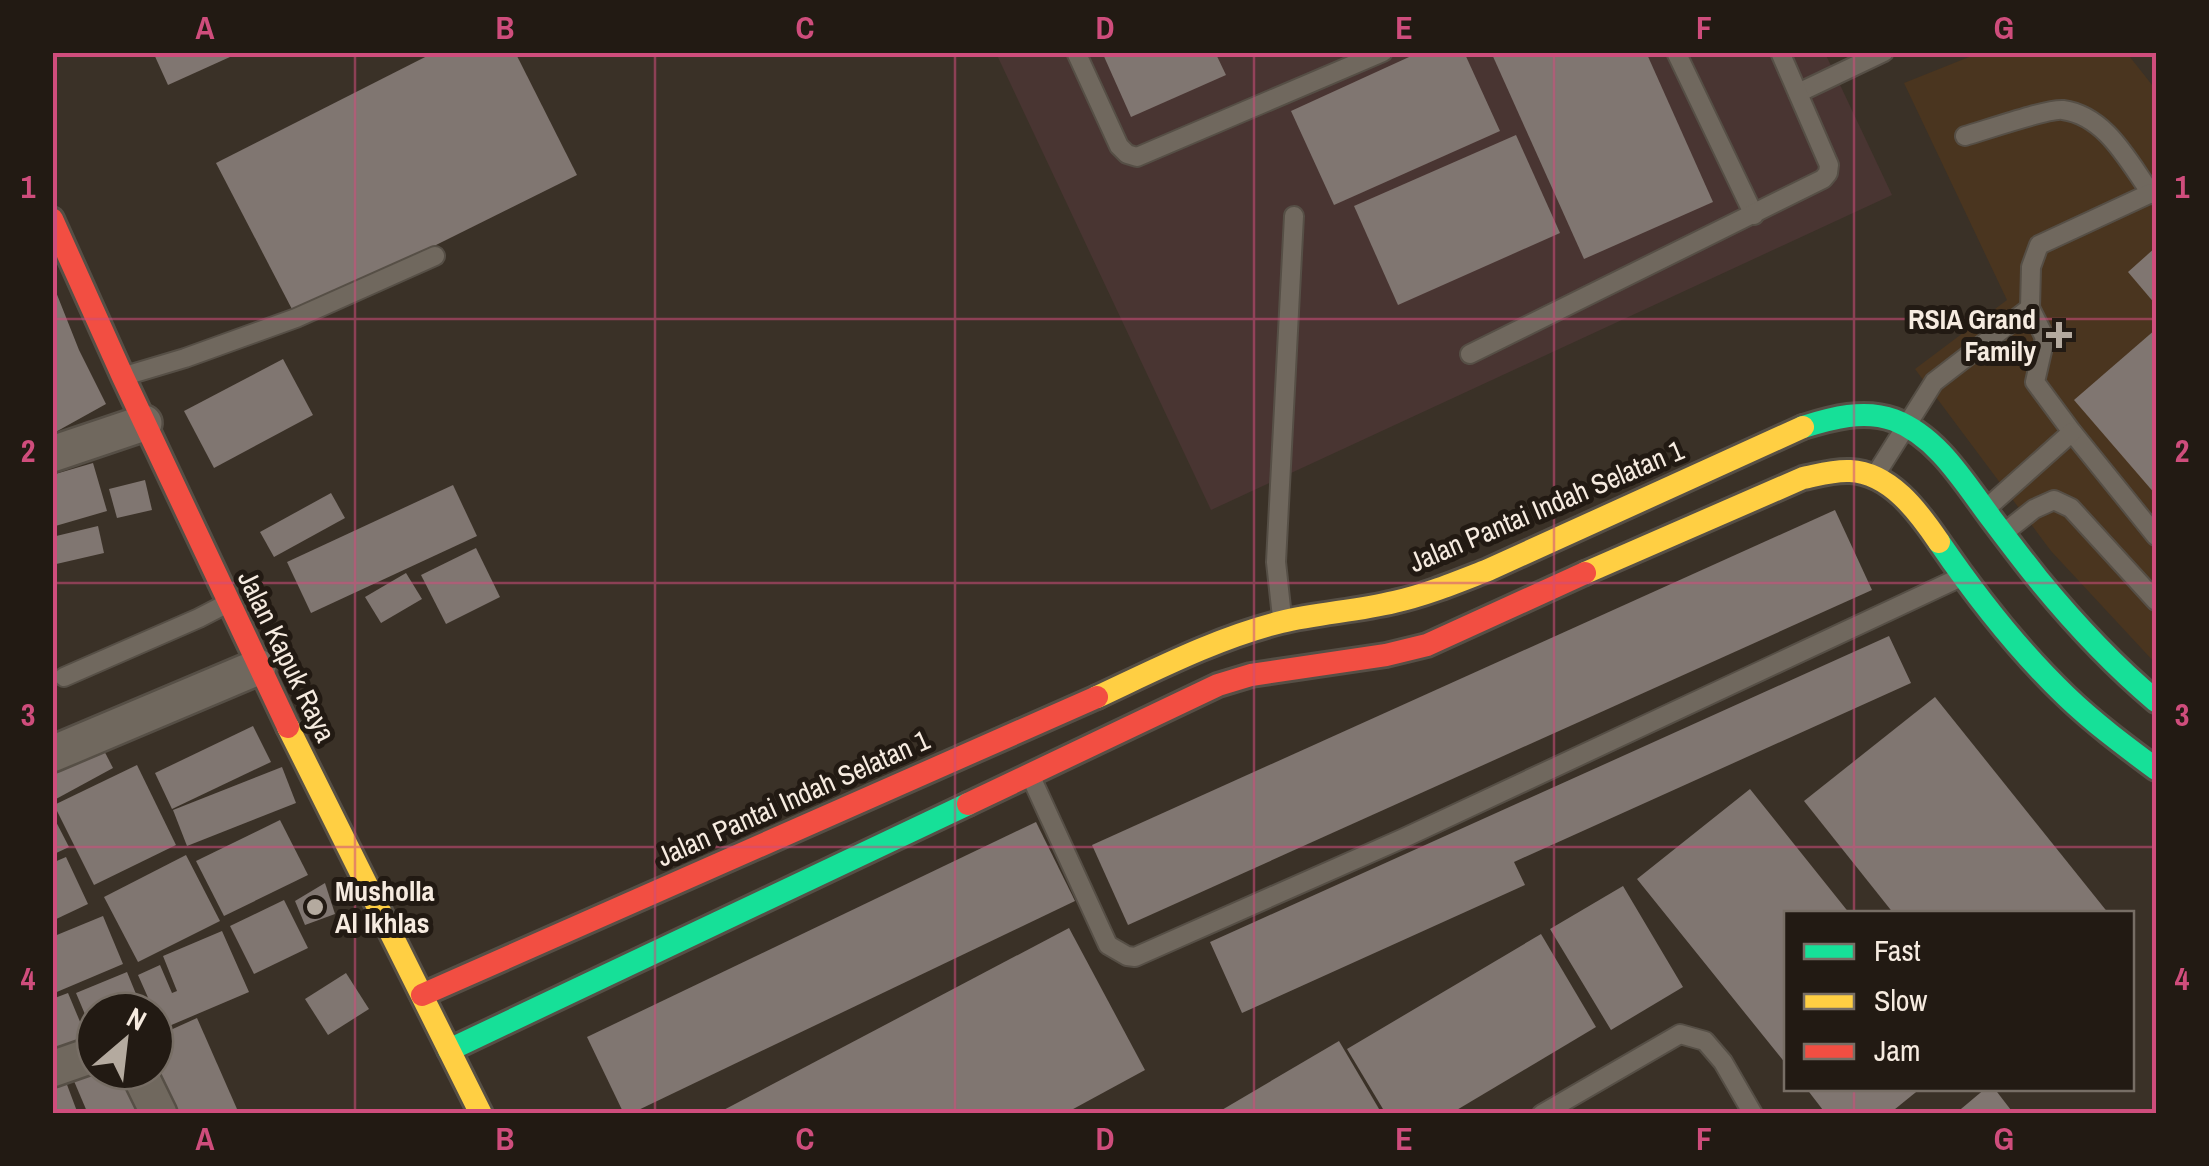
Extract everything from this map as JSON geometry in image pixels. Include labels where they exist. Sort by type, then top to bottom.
[{"type":"street","name":"Jalan Kapuk Raya","points":[[52,219],[258,667],[481,1114]]},
{"type":"street","name":"Jalan Pantai Indah Selatan 1","points":[[450,1050],[479,1019],[1020,754],[1202,649],[1282,622],[1396,602],[1442,588],[1804,426],[1834,417],[1862,413],[1885,417],[1928,441],[2038,580],[2089,638],[2156,701]]},
{"type":"street","points":[[52,454],[144,423]]},
{"type":"street","name":"Jalan Pantai Indah Selatan 1","points":[[422,995],[1020,754],[1218,684],[1427,644],[1804,478],[1843,468],[1874,476]]},
{"type":"street","points":[[1874,476],[1900,492],[1962,576],[2052,683],[2156,769]]},
{"type":"street","points":[[52,754],[258,667]]},
{"type":"street","points":[[460,977],[479,1019]]},
{"type":"street","points":[[148,1091],[159,1114]]},
{"type":"lane","points":[[1076,52],[1119,146],[1138,157],[1383,52]]},
{"type":"lane","points":[[1676,52],[1754,215]]},
{"type":"lane","points":[[1470,354],[1823,180],[1829,165],[1780,52]]},
{"type":"lane","points":[[1798,94],[1884,52]]},
{"type":"lane","points":[[1965,136],[2060,109],[2087,118],[2108,133],[2154,194],[2038,245],[2032,267],[2030,308],[2044,338],[2036,382],[2156,536]]},
{"type":"lane","points":[[1282,622],[1276,562],[1294,216]]},
{"type":"lane","points":[[123,377],[296,318],[436,256]]},
{"type":"lane","points":[[1874,476],[1934,382],[2030,308]]},
{"type":"lane","points":[[1984,510],[2072,432]]},
{"type":"lane","points":[[2003,534],[2034,509],[2054,500],[2072,508],[2156,600]]},
{"type":"lane","points":[[1020,754],[1108,945],[1136,957],[1404,838],[1962,576]]},
{"type":"lane","points":[[64,677],[228,603]]},
{"type":"lane","points":[[1542,1114],[1680,1034],[1706,1041],[1754,1114]]},
{"type":"shaded area","name":"RSIA Grand Family","points":[[2126,52],[2156,90],[2156,664],[2051,551],[1915,369],[2007,300],[1904,83],[1979,53]]},
{"type":"shaded area","points":[[996,53],[1825,53],[1892,195],[1211,510]]},
{"type":"building","points":[[153,52],[241,52],[168,85]]},
{"type":"building","points":[[435,52],[515,52],[577,175],[295,315],[216,163]]},
{"type":"building","points":[[1102,52],[1215,52],[1226,75],[1131,117]]},
{"type":"building","points":[[1420,52],[1464,52],[1500,131],[1334,205],[1291,111]]},
{"type":"building","points":[[1491,52],[1646,52],[1713,202],[1584,259]]},
{"type":"building","points":[[1516,135],[1560,233],[1398,305],[1354,206]]},
{"type":"building","points":[[2156,247],[2156,305],[2128,272]]},
{"type":"building","points":[[52,282],[106,404],[52,434]]},
{"type":"building","points":[[2156,329],[2156,495],[2074,400]]},
{"type":"building","points":[[283,359],[313,415],[214,468],[184,411]]},
{"type":"building","points":[[93,463],[107,511],[52,527],[52,475]]},
{"type":"building","points":[[145,480],[152,510],[117,518],[109,489]]},
{"type":"building","points":[[453,485],[477,536],[311,613],[287,562]]},
{"type":"building","points":[[331,493],[345,518],[274,557],[260,532]]},
{"type":"building","points":[[1835,510],[1872,590],[1128,925],[1092,845]]},
{"type":"building","points":[[98,526],[104,553],[52,565],[52,537]]},
{"type":"building","points":[[476,548],[500,597],[446,624],[421,575]]},
{"type":"building","points":[[406,573],[422,599],[381,623],[365,597]]},
{"type":"building","points":[[1889,636],[1911,683],[1514,862],[1525,885],[1242,1013],[1210,942]]},
{"type":"building","points":[[1935,697],[2107,911],[1892,911],[1804,801]]},
{"type":"building","points":[[253,726],[271,762],[172,809],[155,773]]},
{"type":"building","points":[[97,737],[113,768],[56,799],[52,791],[52,761]]},
{"type":"building","points":[[137,765],[176,845],[94,885],[54,805]]},
{"type":"building","points":[[282,767],[296,803],[187,846],[173,810]]},
{"type":"building","points":[[1750,789],[1848,911],[1784,911],[1784,1062],[1637,879]]},
{"type":"building","points":[[52,814],[69,847],[52,855]]},
{"type":"building","points":[[280,820],[308,875],[224,916],[196,861]]},
{"type":"building","points":[[1036,822],[1075,901],[624,1114],[587,1037]]},
{"type":"building","points":[[186,855],[220,921],[138,962],[104,897]]},
{"type":"building","points":[[66,857],[88,904],[52,921],[52,863]]},
{"type":"building","name":"Musholla Al Ikhlas","points":[[325,883],[335,914],[305,925],[295,901]]},
{"type":"building","points":[[1623,886],[1683,987],[1611,1030],[1550,929]]},
{"type":"building","points":[[284,900],[308,948],[254,974],[230,926]]},
{"type":"building","points":[[103,916],[123,964],[52,994],[52,937]]},
{"type":"building","points":[[1069,928],[1145,1070],[1064,1114],[716,1114]]},
{"type":"building","points":[[222,931],[249,992],[175,1023],[177,991],[163,956]]},
{"type":"building","points":[[1541,934],[1596,1027],[1450,1114],[1386,1114],[1347,1049]]},
{"type":"building","points":[[160,965],[171,991],[145,991],[138,975]]},
{"type":"building","points":[[127,972],[135,991],[81,991]]},
{"type":"building","points":[[346,973],[369,1009],[328,1035],[305,999]]},
{"type":"building","points":[[68,993],[75,1010],[75,1055],[52,1064],[52,999]]},
{"type":"building","points":[[197,1018],[237,1109],[227,1114],[165,1114],[160,1091],[175,1091],[175,1028]]},
{"type":"building","points":[[1339,1041],[1382,1114],[1215,1114]]},
{"type":"building","points":[[63,1074],[78,1114],[52,1114],[52,1078]]},
{"type":"building","points":[[78,1091],[142,1091],[152,1114],[88,1114]]},
{"type":"building","points":[[1808,1091],[1917,1091],[1889,1114],[1826,1114]]},
{"type":"building","points":[[1982,1091],[1996,1091],[2014,1114],[1955,1114]]},
{"type":"traffic: fast","points":[[1803,427],[1871,415],[1894,420],[1924,437],[1949,462],[2065,611],[2156,701]]},
{"type":"traffic: fast","points":[[1939,542],[1999,622],[2049,679],[2099,725],[2156,769]]},
{"type":"traffic: fast","points":[[449,1050],[968,804]]},
{"type":"traffic: slow","points":[[1097,697],[1188,655],[1257,629],[1394,602],[1453,584],[1803,427]]},
{"type":"traffic: slow","points":[[1585,573],[1803,478],[1838,471],[1864,473],[1890,486],[1912,506],[1939,542]]},
{"type":"traffic: slow","points":[[288,727],[481,1114]]},
{"type":"traffic: jam","points":[[52,219],[288,727]]},
{"type":"traffic: jam","points":[[968,804],[1218,685],[1251,675],[1427,645],[1585,573]]},
{"type":"traffic: jam","points":[[422,995],[1097,697]]},
{"type":"place","name":"RSIA Grand Family","points":[[2059,335]]},
{"type":"place","name":"Musholla Al Ikhlas","points":[[315,907]]}]
